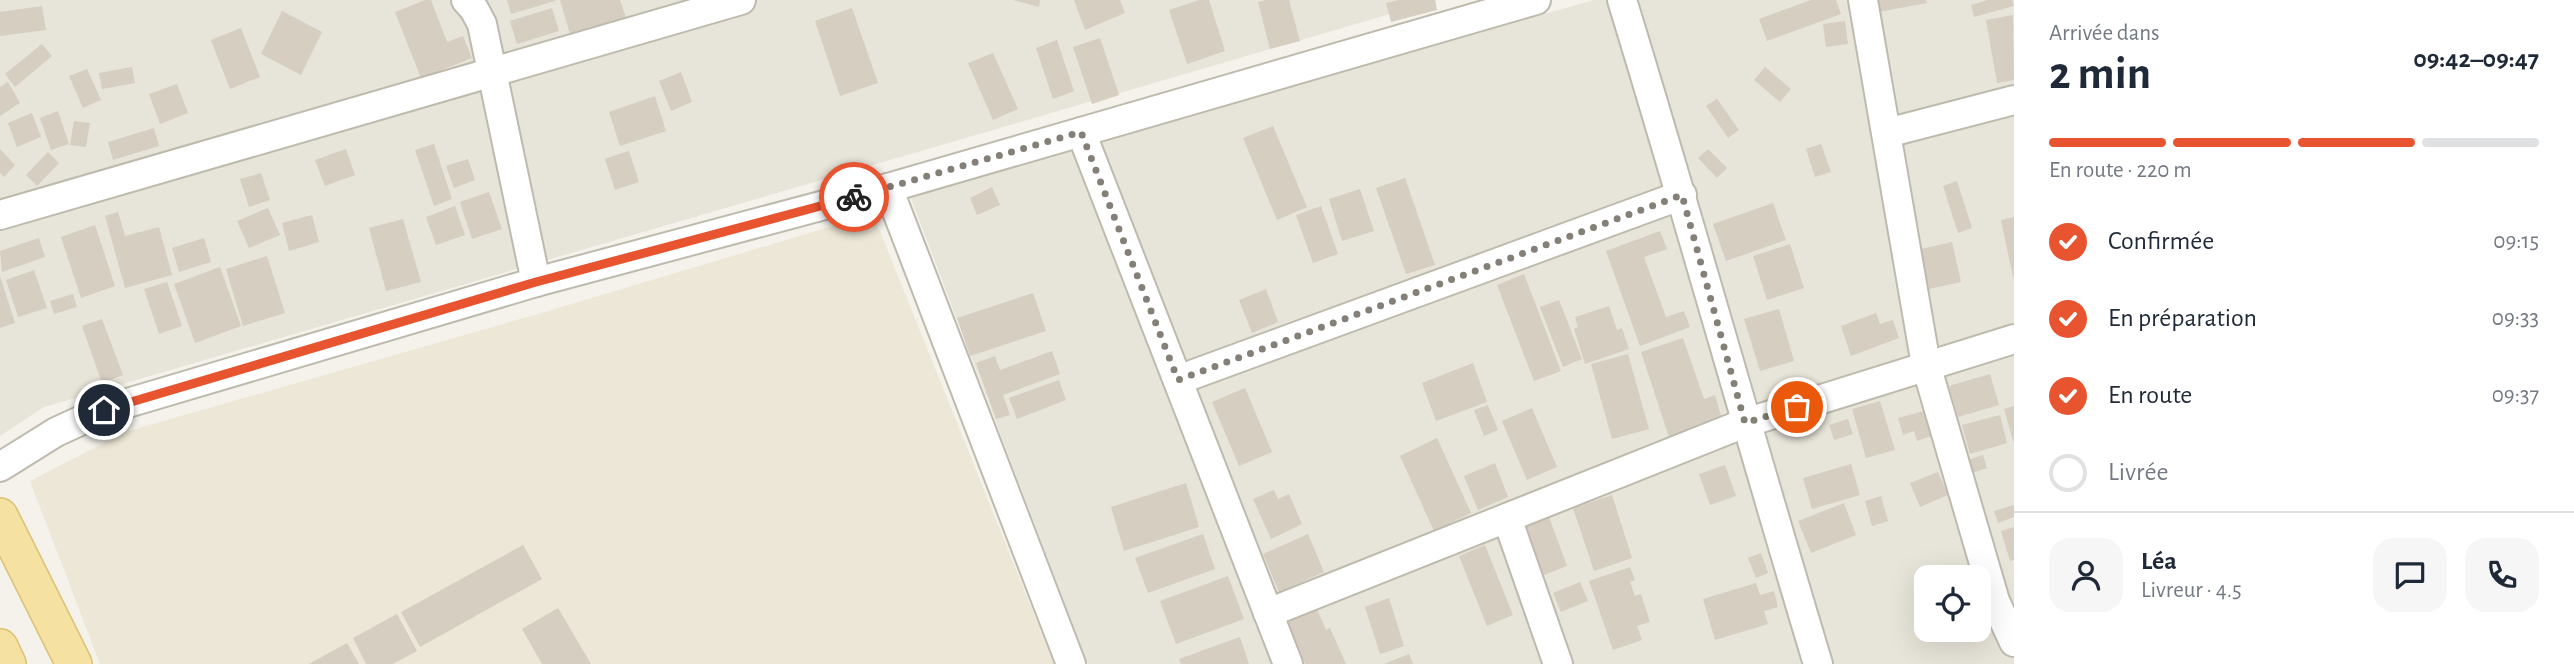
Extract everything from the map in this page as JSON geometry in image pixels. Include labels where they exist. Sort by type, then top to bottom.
[{"type":"main road","points":[[0,516],[74,664]]},
{"type":"main road","points":[[0,647],[8,664]]},
{"type":"street","points":[[466,0],[482,24],[536,282]]},
{"type":"street","points":[[0,215],[741,0]]},
{"type":"street","points":[[0,467],[56,432],[104,410],[536,282],[888,188],[1536,0]]},
{"type":"street","points":[[1622,0],[1682,195],[1745,423],[1818,664]]},
{"type":"street","points":[[1863,0],[1926,365],[1995,601],[2014,642]]},
{"type":"street","points":[[1887,133],[2014,100]]},
{"type":"street","points":[[1081,132],[1287,664]]},
{"type":"street","points":[[888,188],[1071,664]]},
{"type":"street","points":[[1178,380],[1682,195]]},
{"type":"street","points":[[1268,613],[1745,423],[2014,339]]},
{"type":"street","points":[[1507,518],[1558,664]]},
{"type":"shaded area","points":[[0,0],[1438,0],[44,407],[0,436]]},
{"type":"shaded area","points":[[1594,0],[2014,0],[2014,664],[1088,664],[910,196]]},
{"type":"shaded area","points":[[873,214],[1054,664],[100,664],[30,481],[125,432],[538,314]]},
{"type":"building","points":[[431,0],[447,42],[463,36],[472,58],[421,78],[395,12]]},
{"type":"building","points":[[507,0],[555,0],[555,1],[511,14]]},
{"type":"building","points":[[560,0],[620,0],[626,18],[570,34]]},
{"type":"building","points":[[1013,0],[1040,0],[1039,7]]},
{"type":"building","points":[[1074,0],[1120,0],[1125,13],[1085,30]]},
{"type":"building","points":[[1199,0],[1209,0],[1225,51],[1187,64],[1169,10]]},
{"type":"building","points":[[1289,0],[1300,41],[1270,49],[1258,2]]},
{"type":"building","points":[[1399,0],[1435,0],[1437,10],[1391,22],[1386,3]]},
{"type":"building","points":[[1811,0],[1836,0],[1841,14],[1767,41],[1759,19]]},
{"type":"building","points":[[1877,0],[1926,0],[1927,3],[1879,12]]},
{"type":"building","points":[[1988,0],[2012,0],[2014,6],[1974,17],[1971,5]]},
{"type":"building","points":[[42,6],[46,30],[0,36],[0,12]]},
{"type":"building","points":[[552,8],[559,31],[517,44],[510,21]]},
{"type":"building","points":[[852,8],[878,83],[840,96],[815,21]]},
{"type":"building","points":[[282,11],[322,32],[301,75],[261,54]]},
{"type":"building","points":[[2013,15],[2014,80],[1997,83],[1986,20]]},
{"type":"building","points":[[1845,21],[1848,44],[1826,47],[1823,24]]},
{"type":"building","points":[[241,28],[260,77],[230,89],[211,40]]},
{"type":"building","points":[[1100,38],[1119,95],[1092,104],[1073,47]]},
{"type":"building","points":[[1057,40],[1074,91],[1053,99],[1036,48]]},
{"type":"building","points":[[42,44],[52,56],[15,87],[5,74]]},
{"type":"building","points":[[993,53],[1018,109],[993,120],[968,63]]},
{"type":"building","points":[[132,67],[135,83],[102,89],[99,73]]},
{"type":"building","points":[[1765,67],[1791,89],[1780,102],[1754,80]]},
{"type":"building","points":[[87,69],[101,100],[83,108],[69,76]]},
{"type":"building","points":[[681,72],[692,102],[671,111],[659,81]]},
{"type":"building","points":[[8,82],[20,103],[0,116],[0,87]]},
{"type":"building","points":[[177,84],[188,113],[160,124],[149,94]]},
{"type":"building","points":[[655,96],[666,131],[620,146],[609,112]]},
{"type":"building","points":[[1717,99],[1739,130],[1728,138],[1706,106]]},
{"type":"building","points":[[58,111],[69,144],[51,150],[40,118]]},
{"type":"building","points":[[32,113],[41,137],[17,147],[8,123]]},
{"type":"building","points":[[74,121],[90,123],[86,147],[70,145]]},
{"type":"building","points":[[1273,126],[1307,207],[1277,220],[1243,138]]},
{"type":"building","points":[[154,128],[159,146],[113,160],[108,142]]},
{"type":"building","points":[[434,144],[452,199],[434,206],[415,150]]},
{"type":"building","points":[[1821,144],[1831,172],[1815,177],[1806,149]]},
{"type":"building","points":[[0,149],[15,165],[4,177],[0,173]]},
{"type":"building","points":[[346,149],[355,175],[325,186],[315,160]]},
{"type":"building","points":[[1708,149],[1727,168],[1717,178],[1698,158]]},
{"type":"building","points":[[629,151],[639,182],[615,190],[605,159]]},
{"type":"building","points":[[48,152],[59,163],[37,186],[26,175]]},
{"type":"building","points":[[468,159],[475,180],[454,188],[446,166]]},
{"type":"building","points":[[261,173],[270,200],[249,207],[240,179]]},
{"type":"building","points":[[1405,178],[1435,265],[1406,274],[1376,188]]},
{"type":"building","points":[[1957,181],[1972,228],[1958,233],[1943,186]]},
{"type":"building","points":[[992,187],[1000,205],[977,215],[970,198]]},
{"type":"building","points":[[1360,189],[1374,231],[1342,241],[1329,199]]},
{"type":"building","points":[[489,192],[502,229],[472,239],[460,202]]},
{"type":"building","points":[[1773,203],[1786,240],[1726,261],[1713,224]]},
{"type":"building","points":[[455,206],[465,235],[436,245],[426,217]]},
{"type":"building","points":[[1321,206],[1338,254],[1313,263],[1296,215]]},
{"type":"building","points":[[268,208],[280,235],[249,248],[237,221]]},
{"type":"building","points":[[118,212],[125,236],[159,227],[172,275],[125,288],[105,216]]},
{"type":"building","points":[[312,215],[319,242],[289,251],[282,223]]},
{"type":"building","points":[[2014,217],[2014,277],[2013,277],[2001,220]]},
{"type":"building","points":[[403,219],[421,282],[386,291],[369,228]]},
{"type":"building","points":[[95,225],[115,286],[81,298],[61,237]]},
{"type":"building","points":[[1660,231],[1667,249],[1644,257],[1666,317],[1684,311],[1690,327],[1640,346],[1606,251]]},
{"type":"building","points":[[39,238],[45,257],[2,272],[0,251]]},
{"type":"building","points":[[204,238],[211,262],[179,272],[172,248]]},
{"type":"building","points":[[1952,242],[1961,282],[1929,289],[1921,249]]},
{"type":"building","points":[[1790,244],[1804,288],[1767,300],[1753,256]]},
{"type":"building","points":[[267,256],[285,313],[243,326],[226,269]]},
{"type":"building","points":[[220,267],[241,326],[195,343],[174,284]]},
{"type":"building","points":[[34,270],[47,308],[18,317],[6,280]]},
{"type":"building","points":[[1524,274],[1561,371],[1534,381],[1497,285]]},
{"type":"building","points":[[0,276],[15,323],[0,328]]},
{"type":"building","points":[[167,282],[182,326],[159,334],[144,289]]},
{"type":"building","points":[[1266,289],[1278,322],[1252,333],[1239,300]]},
{"type":"building","points":[[1033,293],[1046,331],[970,356],[957,318]]},
{"type":"building","points":[[73,294],[77,307],[54,314],[50,301]]},
{"type":"building","points":[[1559,300],[1582,359],[1563,367],[1540,307]]},
{"type":"building","points":[[1609,306],[1617,330],[1622,328],[1629,349],[1585,364],[1574,329],[1578,327],[1575,317]]},
{"type":"building","points":[[1779,309],[1794,361],[1760,371],[1744,319]]},
{"type":"building","points":[[1876,313],[1880,324],[1893,320],[1899,338],[1851,356],[1841,326]]},
{"type":"building","points":[[102,319],[123,375],[102,383],[82,326]]},
{"type":"building","points":[[1683,338],[1704,399],[1715,395],[1722,419],[1669,437],[1641,352]]},
{"type":"building","points":[[1052,351],[1060,374],[1003,395],[1010,415],[996,419],[976,363],[995,356],[1000,370]]},
{"type":"building","points":[[1628,354],[1649,429],[1612,439],[1591,364]]},
{"type":"building","points":[[1473,363],[1487,402],[1436,421],[1422,383]]},
{"type":"building","points":[[1990,374],[1999,405],[1958,417],[1949,386]]},
{"type":"building","points":[[1059,380],[1066,400],[1017,419],[1009,398]]},
{"type":"building","points":[[1245,388],[1272,452],[1239,466],[1212,402]]},
{"type":"building","points":[[1880,401],[1895,450],[1866,458],[1852,409]]},
{"type":"building","points":[[1488,405],[1498,430],[1484,436],[1474,410]]},
{"type":"building","points":[[2014,406],[2014,441],[2013,441],[2004,409]]},
{"type":"building","points":[[1532,408],[1557,467],[1527,480],[1502,421]]},
{"type":"building","points":[[1924,411],[1931,436],[1917,441],[1914,431],[1903,435],[1898,418]]},
{"type":"building","points":[[2000,415],[2007,443],[1970,454],[1962,425]]},
{"type":"building","points":[[1848,419],[1853,434],[1834,440],[1829,425]]},
{"type":"building","points":[[1437,438],[1471,513],[1434,531],[1400,456]]},
{"type":"building","points":[[1983,455],[1987,468],[1972,473],[1968,460]]},
{"type":"building","points":[[1495,463],[1508,497],[1478,510],[1464,476]]},
{"type":"building","points":[[1851,464],[1860,495],[1812,509],[1803,478]]},
{"type":"building","points":[[1725,465],[1736,496],[1710,505],[1699,474]]},
{"type":"building","points":[[1938,472],[1948,495],[1920,507],[1910,483]]},
{"type":"building","points":[[1186,483],[1199,527],[1124,551],[1111,507]]},
{"type":"building","points":[[1274,490],[1278,499],[1289,494],[1302,524],[1271,539],[1253,499]]},
{"type":"building","points":[[1612,495],[1632,558],[1594,571],[1573,508]]},
{"type":"building","points":[[1881,496],[1888,521],[1872,526],[1865,501]]},
{"type":"building","points":[[1844,503],[1856,535],[1811,553],[1798,521]]},
{"type":"building","points":[[2014,505],[2014,517],[1998,523],[1994,511]]},
{"type":"building","points":[[1549,517],[1567,566],[1544,575],[1525,526]]},
{"type":"building","points":[[2014,527],[2014,560],[2010,561],[2001,531]]},
{"type":"building","points":[[1203,534],[1215,569],[1148,593],[1135,558]]},
{"type":"building","points":[[1308,534],[1324,572],[1279,592],[1263,554]]},
{"type":"building","points":[[523,545],[542,579],[420,647],[401,612]]},
{"type":"building","points":[[1485,545],[1513,615],[1487,626],[1459,556]]},
{"type":"building","points":[[1761,553],[1768,573],[1756,578],[1748,558]]},
{"type":"building","points":[[1630,567],[1635,580],[1630,582],[1635,596],[1641,594],[1650,622],[1637,626],[1642,640],[1613,650],[1589,581]]},
{"type":"building","points":[[1228,576],[1244,619],[1176,644],[1160,601]]},
{"type":"building","points":[[1580,582],[1588,601],[1561,612],[1553,593]]},
{"type":"building","points":[[1756,583],[1760,595],[1774,591],[1778,607],[1764,611],[1768,624],[1715,640],[1703,599]]},
{"type":"building","points":[[1389,598],[1404,646],[1380,654],[1365,607]]},
{"type":"building","points":[[1316,607],[1326,630],[1330,628],[1346,664],[1305,664],[1286,620]]},
{"type":"building","points":[[558,608],[591,664],[542,664],[522,629]]},
{"type":"building","points":[[397,614],[417,651],[393,664],[366,664],[353,638]]},
{"type":"building","points":[[1240,637],[1249,664],[1181,664],[1179,659]]},
{"type":"building","points":[[347,643],[359,664],[309,664]]},
{"type":"building","points":[[1409,654],[1413,664],[1384,664]]},
{"type":"way so far","points":[[854,197],[1081,132],[1178,380],[1682,195],[1745,423],[1797,407]]},
{"type":"route","points":[[104,410],[536,282],[854,197]]}]
